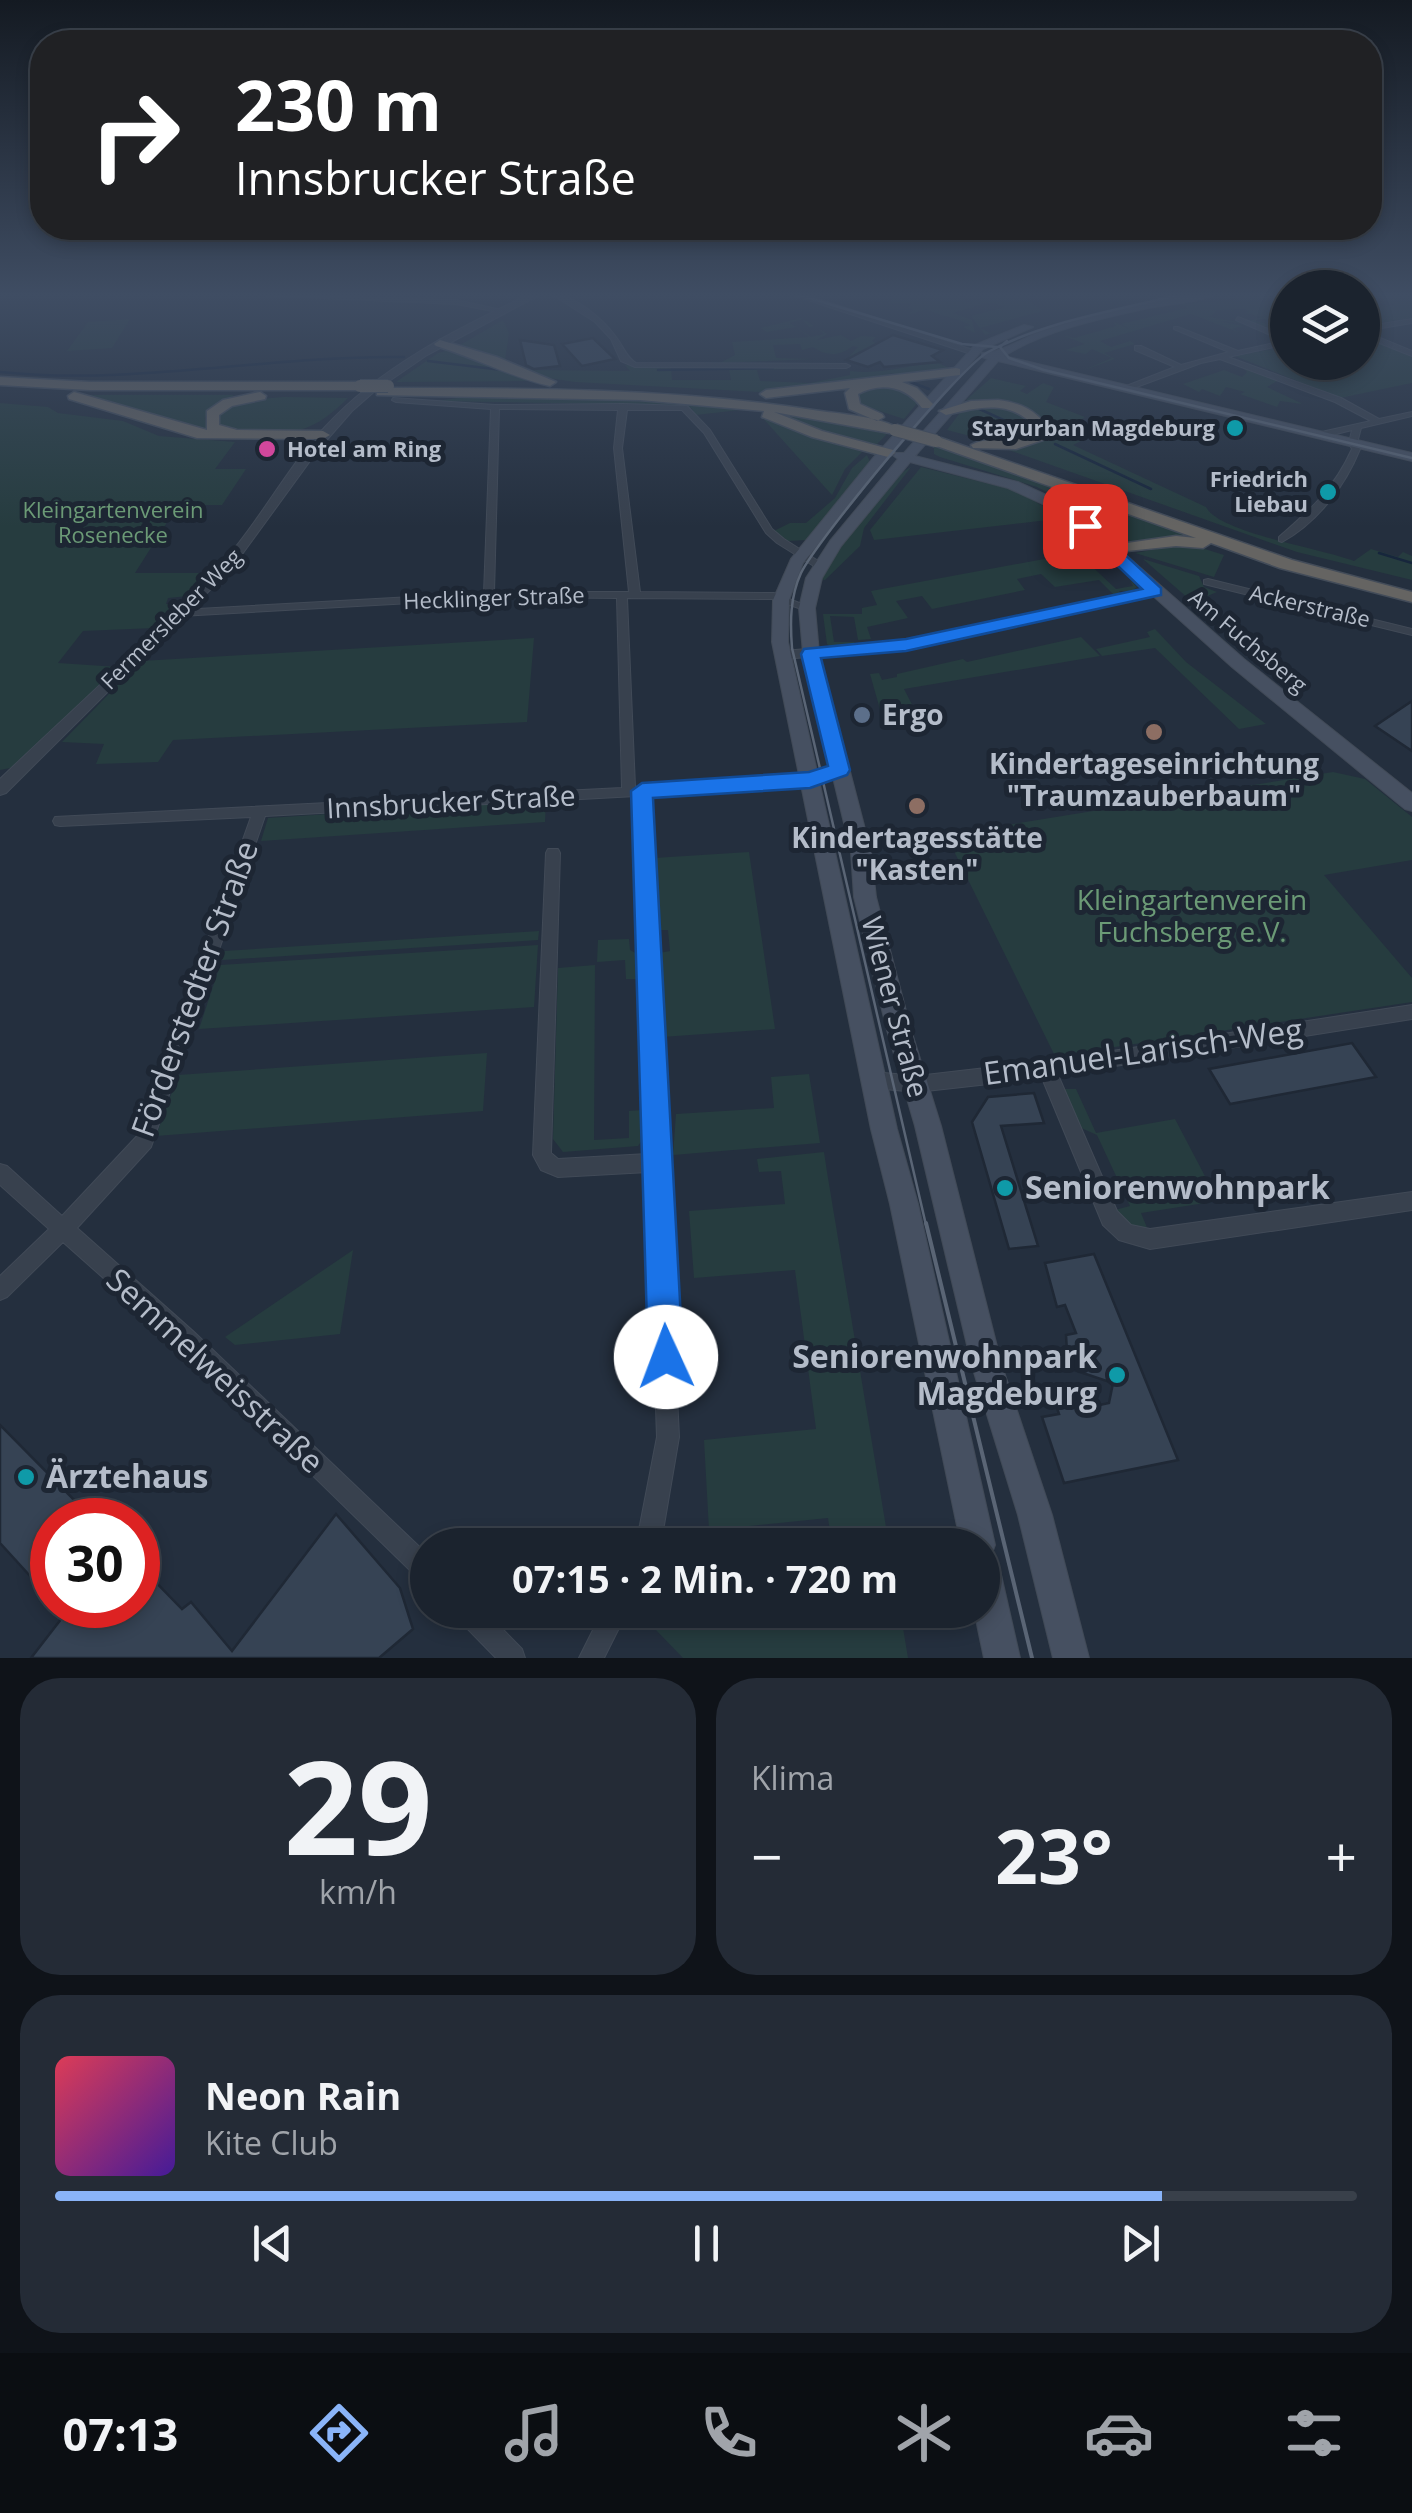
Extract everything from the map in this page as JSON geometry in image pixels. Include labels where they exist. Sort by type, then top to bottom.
[{"type":"highway","points":[[426,386],[465,372]]},
{"type":"highway","points":[[517,372],[574,386]]},
{"type":"highway","points":[[385,389],[574,386],[782,394],[953,372]]},
{"type":"highway","points":[[0,385],[100,401],[188,432],[323,435]]},
{"type":"highway","points":[[0,385],[610,393],[711,399],[893,425]]},
{"type":"highway","points":[[893,425],[854,406],[851,393],[866,386],[896,385],[917,392],[927,405]]},
{"type":"highway","points":[[41,391],[357,389]]},
{"type":"highway","points":[[255,435],[217,430],[210,418],[220,407],[238,400],[297,392]]},
{"type":"highway","points":[[695,392],[793,403],[938,438],[1286,564]]},
{"type":"highway","points":[[711,399],[888,453]]},
{"type":"highway","points":[[938,438],[1019,445],[1032,441],[1042,430],[1036,419],[1019,409],[972,404],[946,412]]},
{"type":"highway","points":[[973,444],[1289,556],[1412,588]]},
{"type":"highway","points":[[1113,550],[1192,541],[1412,598]]},
{"type":"main road","points":[[780,596],[790,572],[803,555],[956,372]]},
{"type":"main road","name":"Wiener Straße","points":[[983,372],[821,566],[806,608],[811,654],[861,852],[867,905],[987,1366],[1036,1515],[1071,1658]]},
{"type":"main road","points":[[1066,372],[1412,457]]},
{"type":"main road","points":[[1069,372],[1183,403]]},
{"type":"main road","name":"Am Fuchsberg","points":[[888,453],[1036,494],[1071,514],[1155,591],[1412,804]]},
{"type":"main road","name":"Wiener Straße","points":[[780,596],[778,628],[783,655],[974,1528]]},
{"type":"main road","points":[[995,1628],[1002,1658]]},
{"type":"street","name":"Fermersleber Weg","points":[[0,789],[253,536],[323,435],[362,396],[395,372]]},
{"type":"street","points":[[1128,387],[1166,372]]},
{"type":"street","points":[[1263,372],[1338,400],[1379,422]]},
{"type":"street","points":[[396,400],[496,407],[687,410],[767,529],[821,566]]},
{"type":"street","points":[[623,406],[618,448],[659,1162],[668,1437],[651,1528]]},
{"type":"street","points":[[489,595],[496,407]]},
{"type":"street","points":[[1320,435],[1412,414]]},
{"type":"street","points":[[1282,539],[1334,494],[1355,452],[1357,426]]},
{"type":"street","name":"Ackerstraße","points":[[1208,582],[1412,632]]},
{"type":"street","points":[[783,655],[906,645],[1155,591]]},
{"type":"street","name":"Hecklinger Straße","points":[[180,613],[489,595],[780,596],[806,608]]},
{"type":"street","name":"Innsbrucker Straße","points":[[60,821],[810,780],[840,770]]},
{"type":"street","name":"Förderstedter Straße","points":[[0,1290],[145,1141],[258,813]]},
{"type":"street","points":[[553,852],[542,1155],[550,1166],[558,1168],[659,1162]]},
{"type":"street","name":"Emanuel-Larisch-Weg","points":[[874,1080],[916,1084],[1047,1069],[1412,1012]]},
{"type":"street","points":[[1047,1069],[1110,1218],[1126,1233],[1150,1239],[1412,1201]]},
{"type":"street","name":"Semmelweisstraße","points":[[0,1173],[187,1339],[410,1555]]},
{"type":"street","points":[[484,1628],[513,1658]]},
{"type":"street","points":[[590,1658],[606,1628]]},
{"type":"green space","points":[[410,372],[506,372],[528,381],[396,382]]},
{"type":"green space","points":[[532,372],[671,372],[672,380],[731,380],[730,372],[758,372],[760,381],[810,383],[850,372],[925,372],[905,376],[890,373],[893,376],[777,393],[575,382]]},
{"type":"green space","points":[[1217,372],[1242,377],[1254,372],[1277,381],[1267,387],[1303,404],[1280,401],[1277,407],[1226,387],[1220,396],[1183,384]]},
{"type":"green space","points":[[1380,372],[1412,372],[1412,383],[1340,398],[1295,380],[1380,380]]},
{"type":"green space","points":[[991,378],[1026,386],[1020,391],[1027,394],[1043,383],[1054,387],[1046,402],[1085,417],[1077,423],[1101,431],[1073,445],[1206,507],[1230,525],[1354,561],[1371,549],[1398,557],[1403,552],[1412,556],[1412,580],[1297,552],[1006,449],[1030,445],[1042,438],[1028,411],[966,400]]},
{"type":"green space","points":[[879,386],[903,389],[919,401],[904,419],[858,404],[860,391]]},
{"type":"green space","points":[[83,395],[234,395],[205,417],[206,426],[212,431],[183,427]]},
{"type":"green space","points":[[465,397],[651,399],[739,410],[696,415],[691,408],[672,405],[436,401]]},
{"type":"green space","points":[[348,398],[319,422],[294,431],[229,431],[218,427],[217,413],[225,408],[250,400]]},
{"type":"green space","name":"Kleingartenverein Rosenecke","points":[[0,403],[123,421],[159,436],[235,442],[215,469],[246,469],[222,505],[178,505],[135,573],[211,573],[188,596],[168,598],[166,604],[181,604],[155,628],[83,631],[58,663],[118,667],[15,767],[0,770]]},
{"type":"green space","points":[[996,406],[1021,413],[1036,427],[1033,434],[993,442],[947,430],[962,410]]},
{"type":"green space","points":[[767,410],[887,434],[877,444],[849,441]]},
{"type":"green space","points":[[760,415],[862,452],[845,469],[832,495]]},
{"type":"green space","points":[[934,446],[1008,466],[1196,538],[1125,543],[1113,538],[1106,520],[1116,519],[1101,513],[1100,527],[1067,502],[1037,487],[940,457],[934,454]]},
{"type":"green space","points":[[867,455],[870,462],[807,540],[788,541],[774,531],[790,523],[806,523],[835,498],[852,468]]},
{"type":"green space","points":[[911,467],[864,528],[860,546],[825,580],[817,579],[875,500]]},
{"type":"green space","points":[[921,467],[1014,490],[1065,518],[874,540],[870,530]]},
{"type":"green space","points":[[1178,545],[1224,555],[1214,577],[1135,553]]},
{"type":"green space","points":[[1051,551],[1069,553],[1077,561],[1084,559],[1116,589],[1133,586],[1130,580],[1137,587],[1119,591],[1121,594],[1115,596],[1099,580],[1055,587],[1041,574],[1017,579],[1025,590],[932,609],[922,596],[896,601],[908,618],[867,627],[871,639],[858,640],[854,617],[830,616],[834,642],[854,642],[856,646],[827,644],[823,614],[862,614],[862,608],[877,605],[871,591],[1055,557]]},
{"type":"green space","points":[[1143,559],[1199,576],[1204,587],[1217,592],[1198,600],[1197,606]]},
{"type":"green space","points":[[1155,629],[1186,662],[1266,724],[1239,729],[1155,648],[1102,656],[1096,649],[1150,637],[1147,632]]},
{"type":"green space","points":[[1081,637],[1100,656],[904,689],[920,720],[883,720],[870,674],[879,673],[882,680],[963,659],[967,662]]},
{"type":"green space","points":[[534,638],[527,722],[173,740],[158,762],[96,764],[104,744],[62,742],[141,661]]},
{"type":"green space","name":"Kleingartenverein Fuchsberg e.V.","points":[[1333,772],[1365,779],[1412,817],[1412,860],[1324,875],[1412,978],[1412,1002],[1055,1056],[946,835]]},
{"type":"green space","points":[[546,800],[545,822],[261,841],[268,818]]},
{"type":"green space","points":[[749,852],[775,1029],[662,1037],[659,953],[670,951],[668,930],[658,930],[654,858]]},
{"type":"green space","points":[[539,931],[538,940],[222,960],[224,951]]},
{"type":"green space","points":[[629,939],[630,950],[639,955],[640,979],[626,979],[625,960],[597,962],[598,940]]},
{"type":"green space","points":[[538,945],[534,1007],[199,1029],[220,965]]},
{"type":"green space","points":[[595,965],[594,1140],[629,1138],[629,1111],[644,1110],[645,1136],[638,1146],[563,1152],[553,1139],[558,968]]},
{"type":"green space","points":[[487,1053],[483,1111],[156,1136],[178,1075]]},
{"type":"green space","points":[[809,1074],[820,1143],[673,1155],[676,1114],[774,1108],[771,1077]]},
{"type":"green space","points":[[1063,1089],[1076,1089],[1096,1133],[1175,1119],[1218,1201],[1141,1213],[1148,1230],[1131,1226],[1115,1210],[1130,1206],[1097,1135],[1079,1127]]},
{"type":"green space","points":[[824,1152],[886,1528],[829,1528],[828,1518],[709,1528],[704,1440],[816,1429],[795,1270],[694,1278],[689,1211],[785,1204],[781,1171],[759,1172],[757,1159]]},
{"type":"green space","points":[[353,1250],[340,1334],[235,1345],[225,1337]]},
{"type":"green space","points":[[903,1628],[908,1658],[683,1658],[656,1630]]},
{"type":"building","points":[[1412,701],[1412,751],[1375,726]]},
{"type":"building","points":[[1352,1043],[1376,1077],[1230,1104],[1209,1069]]},
{"type":"building","name":"Seniorenwohnpark","points":[[1034,1093],[1044,1123],[1001,1126],[1038,1246],[1009,1249],[972,1122],[988,1097]]},
{"type":"building","name":"Seniorenwohnpark Magdeburg","points":[[1094,1254],[1178,1460],[1064,1483],[1042,1417],[1059,1414],[1055,1402],[1077,1398],[1081,1409],[1109,1403],[1113,1383],[1068,1368],[1066,1335],[1076,1333],[1065,1305],[1057,1307],[1045,1263]]},
{"type":"building","name":"Ärztehaus","points":[[0,1425],[72,1498],[30,1498],[30,1576],[0,1543]]},
{"type":"building","points":[[336,1514],[400,1588],[413,1629],[379,1658],[31,1658],[54,1628],[160,1628],[160,1586],[182,1609],[191,1602],[232,1651]]},
{"type":"waterway","points":[[6,372],[159,372]]},
{"type":"waterway","points":[[908,381],[929,389]]},
{"type":"waterway","points":[[975,407],[1021,428]]},
{"type":"waterway","points":[[1055,444],[1151,489]]},
{"type":"waterway","points":[[1379,553],[1412,563]]},
{"type":"tram line","points":[[926,1225],[792,648],[791,619],[795,591],[812,555],[920,420],[965,372]]},
{"type":"tram line","points":[[1054,372],[1412,458]]},
{"type":"tram line","points":[[926,1223],[1032,1658]]},
{"type":"place","name":"Stayurban Magdeburg","points":[[1235,428]]},
{"type":"place","name":"Hotel am Ring","points":[[267,449]]},
{"type":"place","name":"Friedrich Liebau","points":[[1328,492]]},
{"type":"place","name":"Ergo","points":[[862,715]]},
{"type":"place","name":"Kindertageseinrichtung \"Traumzauberbaum\"","points":[[1154,732]]},
{"type":"place","name":"Kindertagesstätte \"Kasten\"","points":[[917,806]]},
{"type":"place","name":"Seniorenwohnpark","points":[[1005,1188]]},
{"type":"place","name":"Seniorenwohnpark Magdeburg","points":[[1117,1375]]},
{"type":"place","name":"Ärztehaus","points":[[26,1477]]},
{"type":"route","points":[[666,1357],[642,791],[810,780],[840,770],[811,654],[906,645],[1155,591],[1085,526]]}]
